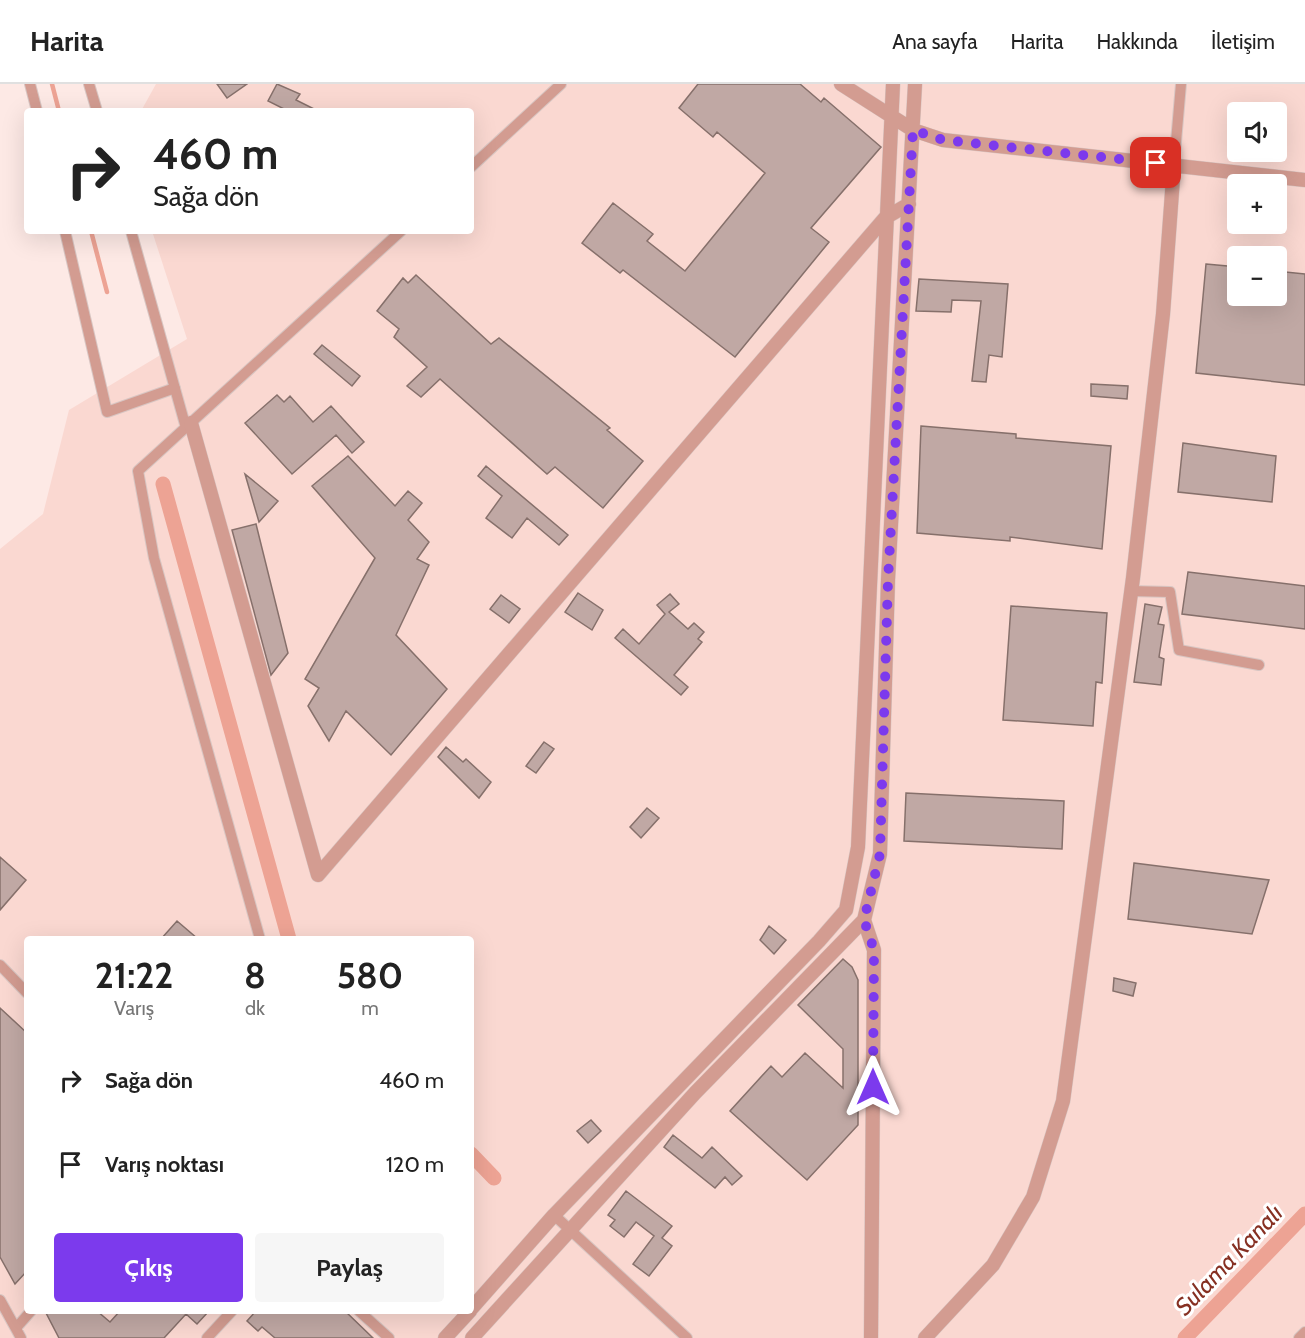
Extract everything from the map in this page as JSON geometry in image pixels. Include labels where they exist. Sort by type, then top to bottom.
[{"type":"street","points":[[30,84],[36,108]]},
{"type":"street","points":[[89,84],[96,108]]},
{"type":"street","points":[[474,164],[561,84]]},
{"type":"street","points":[[841,84],[913,130],[943,140],[1305,180]]},
{"type":"street","points":[[474,1305],[554,1215],[819,941],[846,910],[858,847],[885,218],[893,84]]},
{"type":"street","points":[[472,1338],[695,1093],[864,920],[880,854],[888,580],[915,84]]},
{"type":"street","points":[[925,1338],[993,1265],[1033,1197],[1063,1101],[1131,591],[1163,314],[1181,84]]},
{"type":"street","points":[[131,234],[318,875],[885,218],[909,204]]},
{"type":"street","points":[[66,234],[107,412],[175,388]]},
{"type":"street","points":[[259,936],[154,558],[138,471],[398,234]]},
{"type":"street","points":[[1131,591],[1170,592],[1179,651],[1259,665]]},
{"type":"street","points":[[864,920],[874,950],[872,1338]]},
{"type":"street","points":[[0,965],[24,990]]},
{"type":"street","points":[[554,1215],[687,1338]]},
{"type":"street","points":[[0,1300],[18,1333]]},
{"type":"street","points":[[18,1333],[29,1314]]},
{"type":"street","points":[[207,1338],[229,1314]]},
{"type":"street","points":[[362,1314],[389,1338]]},
{"type":"street","points":[[445,1338],[466,1314]]},
{"type":"street","points":[[1299,1338],[1305,1332]]},
{"type":"shaded area","points":[[156,84],[1305,84],[1305,1338],[0,1338],[0,549],[43,514],[69,410],[187,339],[153,234],[474,234],[474,108],[143,108]]},
{"type":"building","points":[[217,84],[247,84],[227,98]]},
{"type":"building","points":[[277,84],[300,94],[296,100],[312,108],[282,108],[268,101]]},
{"type":"building","points":[[698,84],[800,84],[821,102],[824,98],[881,147],[811,228],[829,242],[735,357],[623,270],[620,273],[582,243],[613,203],[653,234],[647,241],[685,271],[765,173],[717,132],[713,137],[679,108]]},
{"type":"building","points":[[1206,264],[1227,266],[1227,306],[1287,306],[1287,272],[1305,274],[1305,385],[1196,373]]},
{"type":"building","points":[[416,275],[491,344],[499,338],[610,428],[607,430],[643,461],[603,508],[555,467],[547,474],[440,379],[421,397],[407,386],[427,367],[394,337],[399,329],[377,311],[403,278],[408,283]]},
{"type":"building","points":[[919,279],[1008,284],[1002,357],[989,355],[986,382],[972,381],[981,301],[952,300],[951,312],[916,311]]},
{"type":"building","points":[[322,345],[360,376],[352,386],[314,354]]},
{"type":"building","points":[[1091,384],[1128,386],[1127,399],[1091,396]]},
{"type":"building","points":[[277,395],[284,402],[290,396],[313,422],[331,406],[364,442],[352,453],[336,435],[292,474],[245,423]]},
{"type":"building","points":[[921,426],[1016,434],[1016,438],[1111,446],[1102,549],[1010,537],[1010,541],[917,533]]},
{"type":"building","points":[[1183,443],[1276,456],[1272,502],[1178,492]]},
{"type":"building","points":[[348,456],[395,506],[408,491],[422,503],[408,520],[429,542],[417,559],[429,565],[396,635],[447,689],[391,755],[346,711],[329,741],[308,706],[319,688],[305,679],[375,558],[312,486]]},
{"type":"building","points":[[486,466],[568,535],[559,545],[527,518],[512,538],[486,518],[502,496],[478,476]]},
{"type":"building","points":[[245,474],[278,501],[259,522]]},
{"type":"building","points":[[256,524],[288,653],[271,675],[232,530]]},
{"type":"building","points":[[1188,572],[1305,586],[1305,629],[1182,614]]},
{"type":"building","points":[[578,593],[603,610],[592,630],[565,612]]},
{"type":"building","points":[[670,594],[679,604],[669,612],[688,629],[694,623],[704,632],[698,639],[702,642],[674,675],[688,687],[681,695],[615,638],[623,629],[639,644],[665,614],[657,605]]},
{"type":"building","points":[[501,595],[520,609],[509,623],[490,609]]},
{"type":"building","points":[[1145,604],[1162,607],[1158,624],[1164,625],[1159,657],[1164,659],[1161,685],[1134,682]]},
{"type":"building","points":[[1011,606],[1107,613],[1102,683],[1096,682],[1093,726],[1003,720]]},
{"type":"building","points":[[544,742],[554,749],[536,773],[526,766]]},
{"type":"building","points":[[446,747],[463,762],[466,759],[491,782],[479,798],[438,757]]},
{"type":"building","points":[[906,793],[1064,801],[1062,849],[904,841]]},
{"type":"building","points":[[647,808],[659,818],[641,838],[630,827]]},
{"type":"building","points":[[0,857],[26,880],[0,910]]},
{"type":"building","points":[[1134,863],[1269,880],[1252,934],[1128,919]]},
{"type":"building","points":[[177,921],[194,936],[164,936]]},
{"type":"building","points":[[769,926],[786,940],[774,954],[760,940]]},
{"type":"building","points":[[843,959],[852,967],[858,980],[858,1125],[807,1180],[730,1111],[771,1066],[782,1077],[805,1053],[843,1088],[843,1049],[798,1005]]},
{"type":"building","points":[[1114,978],[1136,983],[1133,996],[1113,991]]},
{"type":"building","points":[[0,1008],[24,1030],[24,1274],[15,1284],[0,1257]]},
{"type":"building","points":[[591,1120],[601,1131],[588,1143],[577,1131]]},
{"type":"building","points":[[673,1135],[702,1158],[712,1147],[742,1176],[732,1185],[725,1177],[715,1188],[664,1147]]},
{"type":"building","points":[[626,1191],[672,1226],[662,1238],[672,1246],[649,1276],[633,1264],[654,1236],[636,1222],[624,1237],[610,1226],[615,1220],[608,1215]]},
{"type":"building","points":[[47,1314],[101,1314],[110,1322],[117,1314],[186,1314],[164,1338],[59,1338]]},
{"type":"building","points":[[186,1314],[206,1314],[197,1324]]},
{"type":"building","points":[[253,1314],[348,1314],[373,1338],[275,1338],[262,1327],[258,1331],[247,1321]]},
{"type":"waterway","points":[[52,84],[58,108]]},
{"type":"waterway","points":[[92,234],[107,292]]},
{"type":"waterway","points":[[163,484],[288,936]]},
{"type":"waterway","points":[[474,1157],[494,1178]]},
{"type":"waterway","name":"Sulama Kanalı","points":[[1185,1338],[1305,1214]]},
{"type":"route","points":[[873,1087],[874,950],[864,920],[880,854],[888,580],[913,130],[943,140],[978,145],[1156,163]]}]
